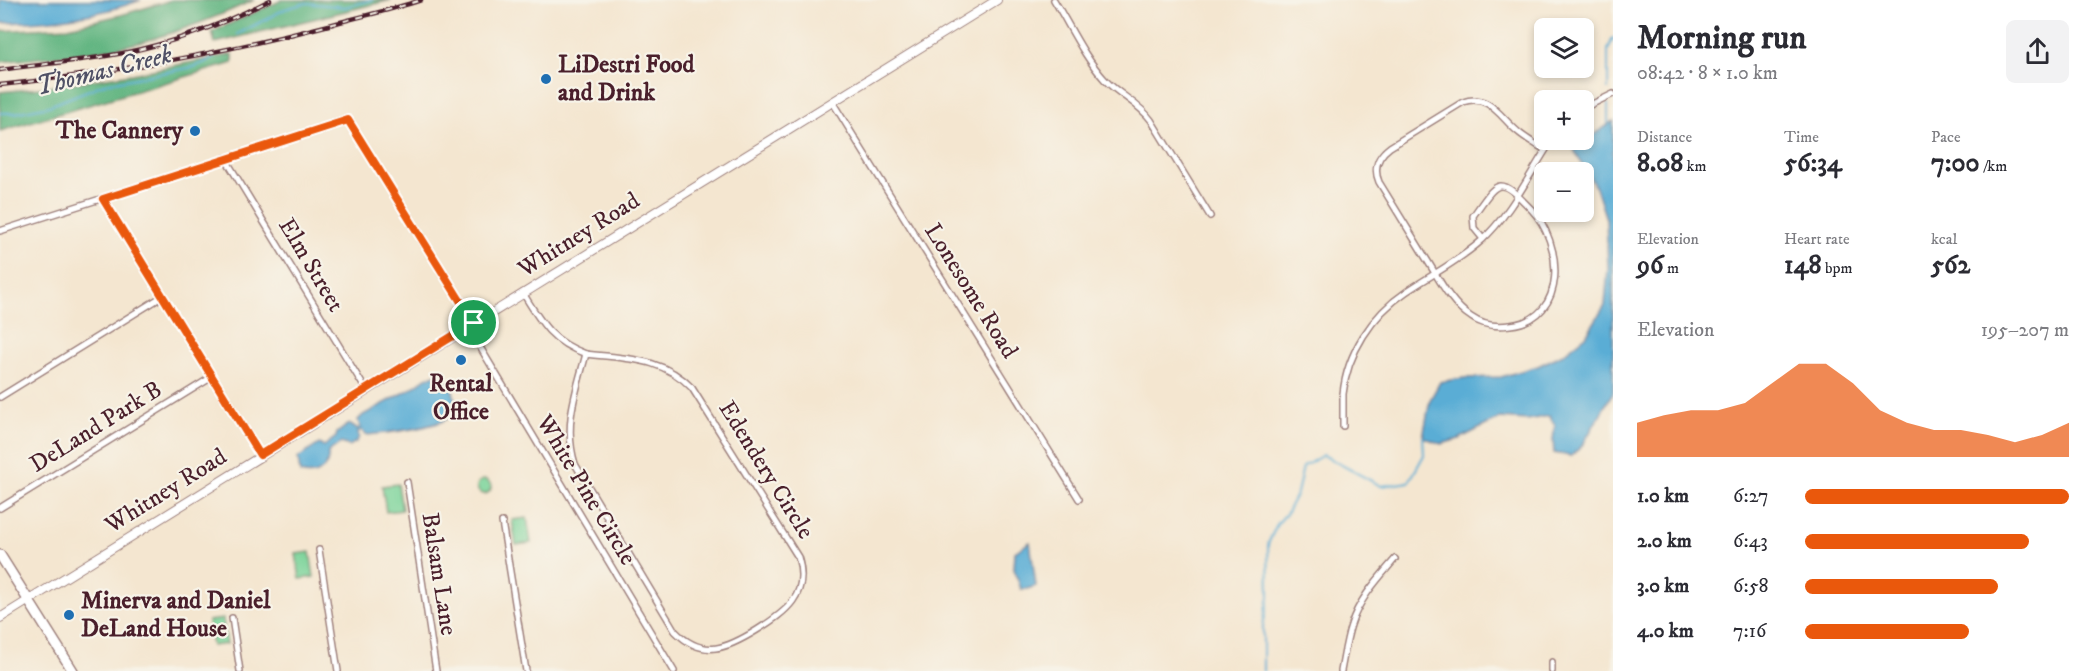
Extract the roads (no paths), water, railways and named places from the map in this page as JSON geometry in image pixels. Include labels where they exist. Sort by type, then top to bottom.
[{"type":"main road","name":"Whitney Road","points":[[0,618],[997,0]]},
{"type":"main road","points":[[0,555],[73,671]]},
{"type":"street","points":[[1054,0],[1096,70],[1106,81],[1139,106],[1151,120],[1210,216]]},
{"type":"street","points":[[1594,103],[1613,94]]},
{"type":"street","points":[[1483,239],[1474,228],[1472,220],[1492,189],[1504,186],[1517,195],[1538,217],[1549,240],[1556,270],[1553,291],[1540,310],[1515,325],[1494,326],[1484,323],[1474,319],[1459,306],[1377,178],[1377,165],[1381,155],[1390,147],[1463,102],[1472,99],[1490,104],[1517,131],[1534,143]]},
{"type":"street","name":"Lonesome Road","points":[[833,103],[1079,499]]},
{"type":"street","name":"White Pine Circle","points":[[225,158],[348,120],[674,671]]},
{"type":"street","points":[[1343,426],[1343,394],[1346,376],[1357,347],[1369,328],[1388,306],[1460,258],[1483,239],[1517,195],[1545,150]]},
{"type":"street","points":[[0,231],[225,158]]},
{"type":"street","name":"Elm Street","points":[[225,158],[366,390]]},
{"type":"street","points":[[103,199],[260,455]]},
{"type":"street","name":"Edendery Circle","points":[[523,293],[552,336],[567,346],[586,354],[656,363],[672,370],[686,381],[698,396],[795,551],[802,571],[800,588],[795,600],[785,612],[735,643],[718,649],[703,648],[688,642],[675,631],[579,472],[570,447],[569,426],[586,354]]},
{"type":"street","points":[[0,397],[163,296]]},
{"type":"street","name":"DeLand Park B","points":[[0,508],[212,377]]},
{"type":"street","name":"Balsam Lane","points":[[406,482],[436,671]]},
{"type":"street","points":[[502,522],[526,671]]},
{"type":"street","points":[[319,550],[338,671]]},
{"type":"street","points":[[1341,671],[1348,636],[1356,612],[1369,591],[1395,559]]},
{"type":"street","points":[[232,618],[240,671]]},
{"type":"street","points":[[1552,662],[1552,671]]},
{"type":"water","points":[[0,0],[141,0],[106,11],[72,18],[0,23]]},
{"type":"water","points":[[1613,121],[1613,392],[1582,446],[1571,456],[1554,453],[1555,425],[1549,416],[1527,420],[1500,418],[1459,439],[1441,444],[1423,437],[1430,400],[1440,382],[1464,378],[1501,377],[1538,366],[1563,354],[1586,336],[1605,305],[1608,268],[1606,219],[1594,185],[1594,162],[1581,162],[1574,150],[1594,150],[1594,135]]},
{"type":"water","points":[[438,374],[449,382],[455,400],[454,412],[447,419],[399,431],[366,435],[361,430],[358,432],[359,437],[356,442],[349,446],[341,443],[328,452],[327,463],[321,471],[311,474],[300,473],[298,458],[319,444],[324,446],[349,424],[357,429],[360,427],[358,420],[363,415],[426,378]]},
{"type":"water","points":[[1030,542],[1036,586],[1021,589],[1014,569],[1015,552]]},
{"type":"waterway","name":"Thomas Creek","points":[[238,34],[285,9],[306,3],[345,7],[372,0]]},
{"type":"waterway","points":[[1608,89],[1608,50],[1613,38]]},
{"type":"waterway","name":"Thomas Creek","points":[[0,113],[15,113],[49,106],[104,84],[194,67],[214,58]]},
{"type":"waterway","points":[[1608,104],[1608,123]]},
{"type":"waterway","points":[[1263,671],[1263,625],[1269,597],[1268,544],[1277,524],[1286,514],[1297,493],[1303,467],[1323,455],[1381,486],[1409,482],[1424,455],[1423,437]]},
{"type":"railway","points":[[0,70],[142,49],[198,32],[270,0]]},
{"type":"railway","points":[[0,85],[126,68],[209,53],[421,0]]},
{"type":"place","name":"LiDestri Food and Drink","points":[[546,79]]},
{"type":"place","name":"The Cannery","points":[[195,131]]},
{"type":"place","name":"Rental Office","points":[[461,360]]},
{"type":"place","name":"Minerva and Daniel DeLand House","points":[[69,615]]}]
